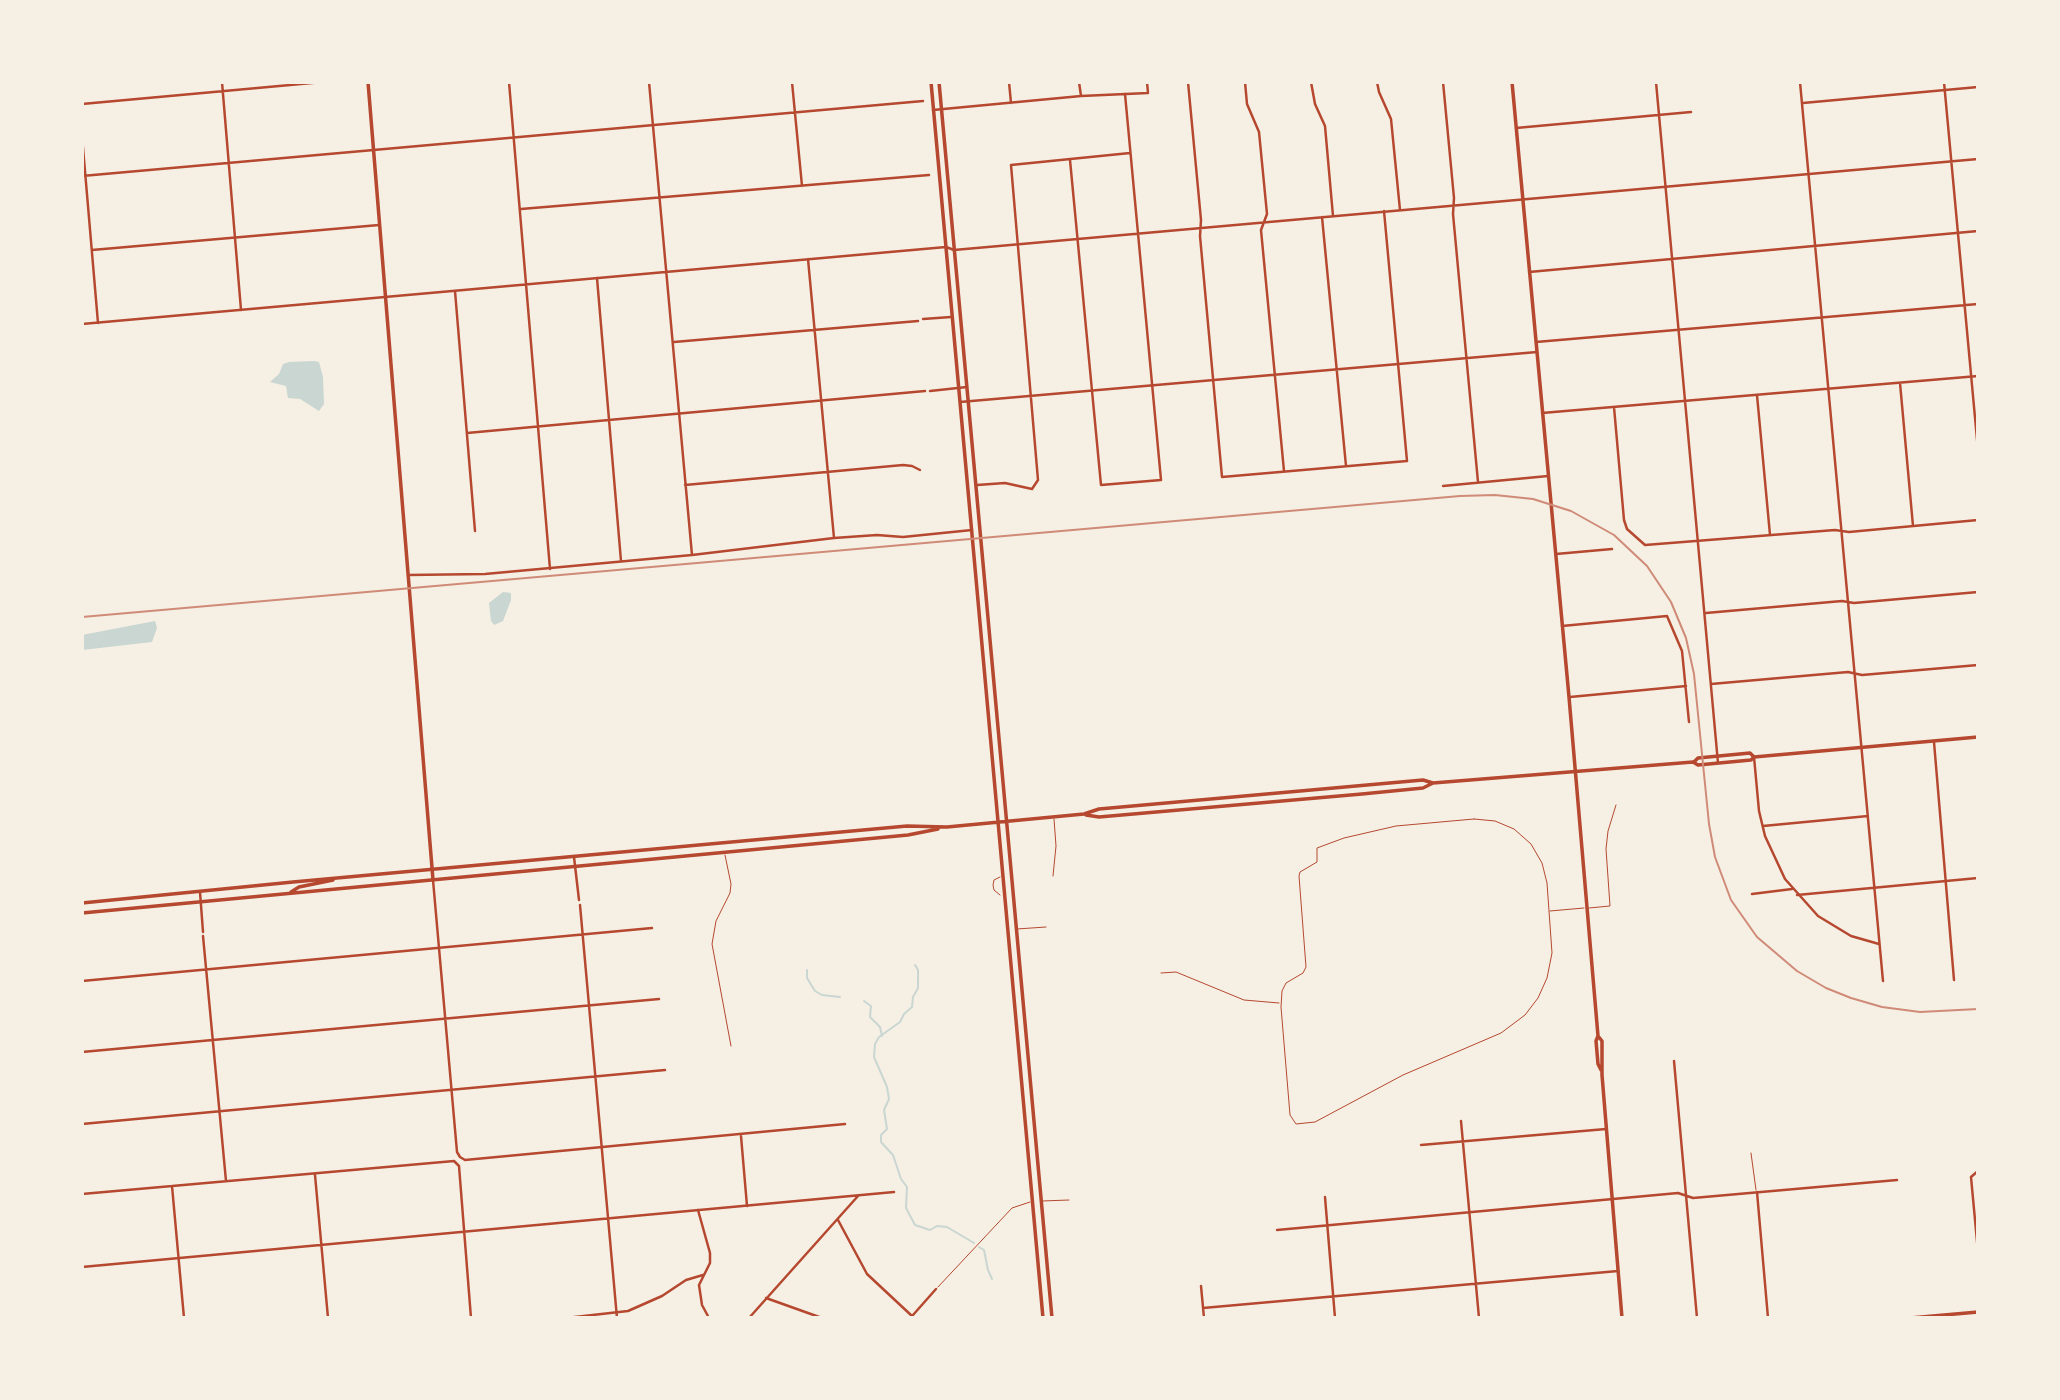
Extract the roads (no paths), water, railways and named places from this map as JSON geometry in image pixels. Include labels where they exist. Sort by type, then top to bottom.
[{"type":"main road","points":[[368,82],[433,880]]},
{"type":"main road","points":[[930,82],[1043,1318]]},
{"type":"main road","points":[[939,82],[1052,1318]]},
{"type":"main road","points":[[1512,82],[1598,1036],[1602,1041],[1601,1070],[1622,1318]]},
{"type":"main road","points":[[965,452],[973,451]]},
{"type":"main road","points":[[82,913],[908,835],[947,827],[1084,814],[1099,809],[1423,780],[1433,783],[1693,762],[1699,765],[1751,760],[1754,757],[1978,737]]},
{"type":"main road","points":[[1693,762],[1698,758],[1750,753],[1754,757]]},
{"type":"main road","points":[[1084,814],[1099,817],[1362,794],[1423,788],[1433,783]]},
{"type":"main road","points":[[82,903],[907,826],[947,827]]},
{"type":"main road","points":[[290,893],[299,887],[335,878]]},
{"type":"main road","points":[[1910,1318],[1978,1312]]},
{"type":"street","points":[[222,82],[241,310]]},
{"type":"street","points":[[82,104],[323,82]]},
{"type":"street","points":[[509,82],[550,569]]},
{"type":"street","points":[[649,82],[692,555]]},
{"type":"street","points":[[792,82],[802,186]]},
{"type":"street","points":[[1009,82],[1011,103]]},
{"type":"street","points":[[1079,82],[1081,96]]},
{"type":"street","points":[[933,110],[1081,96],[1148,93],[1147,82]]},
{"type":"street","points":[[1188,82],[1222,477],[1407,461],[1384,211]]},
{"type":"street","points":[[1245,82],[1247,104],[1259,132],[1267,214],[1261,230],[1284,471]]},
{"type":"street","points":[[1311,82],[1312,94],[1325,126],[1333,216]]},
{"type":"street","points":[[1377,82],[1391,119],[1399,210]]},
{"type":"street","points":[[1443,82],[1478,482]]},
{"type":"street","points":[[1656,82],[1718,763]]},
{"type":"street","points":[[1800,82],[1883,981]]},
{"type":"street","points":[[1944,82],[1978,450]]},
{"type":"street","points":[[1802,103],[1978,87]]},
{"type":"street","points":[[1070,160],[1101,485],[1161,480],[1125,94]]},
{"type":"street","points":[[84,176],[923,101]]},
{"type":"street","points":[[1516,128],[1691,112]]},
{"type":"street","points":[[82,136],[98,323]]},
{"type":"street","points":[[976,485],[1005,483],[1035,488],[1039,474],[1011,165],[1130,153]]},
{"type":"street","points":[[82,324],[1978,159]]},
{"type":"street","points":[[520,209],[929,175]]},
{"type":"street","points":[[1322,217],[1346,466]]},
{"type":"street","points":[[92,250],[379,225]]},
{"type":"street","points":[[1529,272],[1978,232]]},
{"type":"street","points":[[808,259],[834,538]]},
{"type":"street","points":[[597,278],[621,561]]},
{"type":"street","points":[[455,291],[475,531]]},
{"type":"street","points":[[1536,342],[1978,304]]},
{"type":"street","points":[[923,320],[952,317]]},
{"type":"street","points":[[673,342],[918,321]]},
{"type":"street","points":[[960,402],[1537,352]]},
{"type":"street","points":[[1542,413],[1978,376]]},
{"type":"street","points":[[1900,383],[1913,526]]},
{"type":"street","points":[[467,433],[967,387]]},
{"type":"street","points":[[1757,395],[1770,535]]},
{"type":"street","points":[[1614,407],[1626,526],[1647,546],[1978,520]]},
{"type":"street","points":[[685,485],[903,465],[920,470]]},
{"type":"street","points":[[1443,486],[1548,476]]},
{"type":"street","points":[[408,575],[485,574],[550,569],[834,538],[877,535],[903,537],[972,530]]},
{"type":"street","points":[[1555,554],[1612,549]]},
{"type":"street","points":[[1705,613],[1978,592]]},
{"type":"street","points":[[1562,626],[1667,616],[1682,651],[1689,722]]},
{"type":"street","points":[[1711,684],[1978,665]]},
{"type":"street","points":[[1569,697],[1686,687]]},
{"type":"street","points":[[1934,742],[1955,980]]},
{"type":"street","points":[[1754,757],[1762,826],[1774,860],[1791,889],[1818,916],[1839,930],[1880,944]]},
{"type":"street","points":[[1762,826],[1868,816]]},
{"type":"street","points":[[574,857],[579,900]]},
{"type":"street","points":[[1797,895],[1978,878]]},
{"type":"street","points":[[433,880],[457,1152],[465,1160],[845,1124]]},
{"type":"street","points":[[1752,894],[1791,889]]},
{"type":"street","points":[[200,892],[226,1181]]},
{"type":"street","points":[[580,905],[616,1316]]},
{"type":"street","points":[[82,981],[652,928]]},
{"type":"street","points":[[82,1052],[659,999]]},
{"type":"street","points":[[1674,1061],[1697,1318]]},
{"type":"street","points":[[82,1124],[665,1070]]},
{"type":"street","points":[[1461,1121],[1479,1318]]},
{"type":"street","points":[[1421,1145],[1606,1129]]},
{"type":"street","points":[[741,1135],[747,1206]]},
{"type":"street","points":[[82,1194],[452,1161],[459,1166],[471,1318]]},
{"type":"street","points":[[1978,1171],[1972,1175],[1978,1252]]},
{"type":"street","points":[[315,1173],[328,1318]]},
{"type":"street","points":[[1277,1230],[1678,1193],[1693,1198],[1896,1180]]},
{"type":"street","points":[[172,1186],[184,1318]]},
{"type":"street","points":[[82,1267],[894,1192]]},
{"type":"street","points":[[1757,1192],[1768,1318]]},
{"type":"street","points":[[749,1318],[858,1196]]},
{"type":"street","points":[[1325,1197],[1335,1318]]},
{"type":"street","points":[[698,1210],[710,1253],[710,1263],[703,1275],[699,1296],[709,1318]]},
{"type":"street","points":[[838,1220],[867,1274],[911,1317],[936,1289]]},
{"type":"street","points":[[1203,1308],[1618,1271]]},
{"type":"street","points":[[566,1318],[616,1316],[646,1304],[687,1280],[703,1275]]},
{"type":"street","points":[[1201,1286],[1204,1318]]},
{"type":"street","points":[[766,1298],[822,1318]]},
{"type":"lane","points":[[1550,911],[1610,906],[1606,849],[1616,804]]},
{"type":"lane","points":[[1053,817],[1056,851],[1053,876]]},
{"type":"lane","points":[[1474,819],[1495,821],[1523,836],[1537,852],[1546,874],[1550,911],[1552,953],[1547,978],[1532,1007],[1517,1023],[1490,1039],[1403,1075],[1310,1124],[1296,1124],[1290,1115],[1281,1002],[1286,983],[1303,974],[1306,967],[1300,872],[1317,862],[1317,848],[1367,832],[1409,824],[1474,819]]},
{"type":"lane","points":[[725,852],[731,890],[716,921],[712,944],[731,1046]]},
{"type":"lane","points":[[1000,895],[994,890],[996,878],[1012,876]]},
{"type":"lane","points":[[1008,930],[1046,927]]},
{"type":"lane","points":[[1161,973],[1176,972],[1244,1000],[1281,1002]]},
{"type":"lane","points":[[1752,1153],[1757,1192]]},
{"type":"lane","points":[[1041,1201],[1069,1200]]},
{"type":"lane","points":[[936,1289],[1012,1208],[1033,1202]]},
{"type":"waterway","points":[[915,965],[918,970],[918,988],[912,1007],[900,1022],[879,1037],[875,1044],[874,1057],[887,1087],[889,1099],[884,1110],[887,1129],[881,1135],[881,1142],[893,1155],[901,1179],[907,1187],[906,1208],[915,1225],[930,1230],[937,1226],[947,1227],[974,1243]]},
{"type":"waterway","points":[[807,970],[807,978],[815,991],[822,995],[840,997]]},
{"type":"waterway","points":[[864,1001],[871,1006],[870,1017],[880,1027],[882,1036]]},
{"type":"waterway","points":[[979,1247],[984,1250],[992,1279]]},
{"type":"railway","points":[[82,617],[1460,496],[1495,495],[1533,499],[1571,511],[1614,535],[1647,566],[1671,602],[1686,638],[1694,674],[1709,824],[1715,857],[1731,900],[1757,937],[1797,971],[1826,988],[1851,998],[1882,1007],[1920,1012],[1978,1009]]}]
